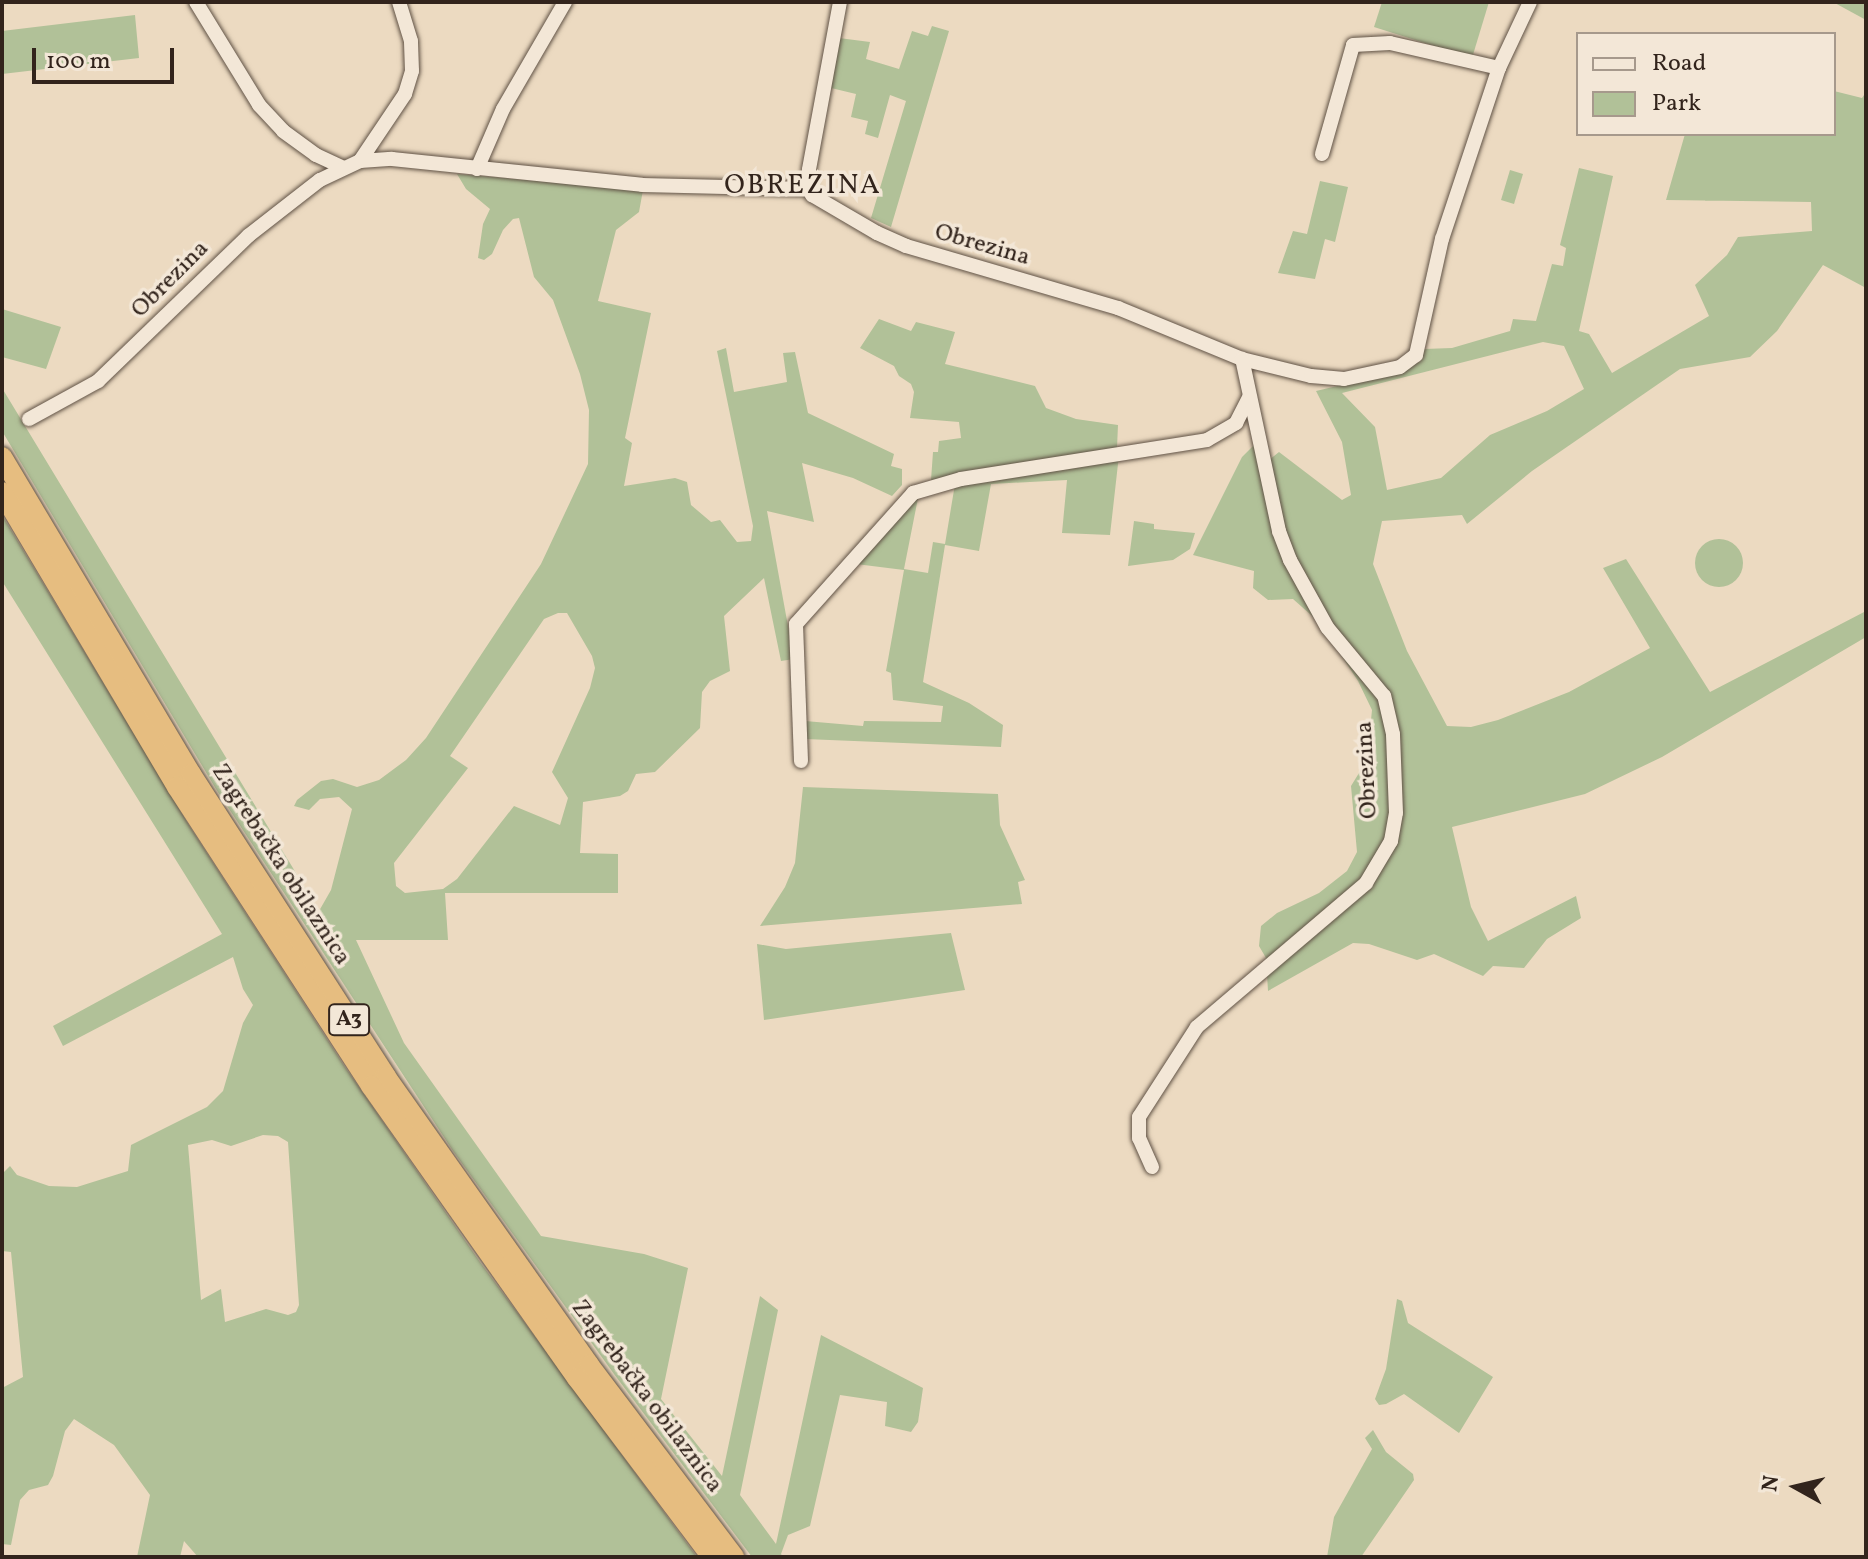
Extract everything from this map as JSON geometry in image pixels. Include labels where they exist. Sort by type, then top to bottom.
[{"type":"highway","name":"Zagrebačka obilaznica","points":[[2,457],[183,762],[378,1064],[589,1365],[734,1557]]},
{"type":"highway","name":"Zagrebačka obilaznica","points":[[2,492],[177,787],[371,1086],[577,1378],[712,1557]]},
{"type":"street","points":[[196,2],[259,105],[305,147],[342,167]]},
{"type":"street","points":[[360,161],[405,94],[412,71],[411,41],[399,2]]},
{"type":"street","points":[[477,169],[503,109],[565,2]]},
{"type":"street","points":[[809,189],[812,150],[840,2]]},
{"type":"street","name":"Obrezina","points":[[29,419],[98,381],[248,236],[342,167],[360,161],[392,159],[642,185],[809,189],[877,233],[906,246],[1118,308],[1242,359],[1329,379],[1365,376],[1411,361],[1419,347],[1442,239],[1499,68],[1530,2]]},
{"type":"street","points":[[1322,154],[1353,45],[1390,43],[1499,68]]},
{"type":"street","name":"Obrezina","points":[[1152,1167],[1139,1138],[1139,1117],[1197,1027],[1366,883],[1391,841],[1396,813],[1393,734],[1384,696],[1327,627],[1298,579],[1279,531],[1242,359]]},
{"type":"street","points":[[801,761],[796,624],[913,493],[961,479],[1207,440],[1236,423],[1249,396]]},
{"type":"green space","points":[[1382,2],[1489,2],[1472,58],[1374,27]]},
{"type":"green space","points":[[1833,2],[1866,2],[1866,20]]},
{"type":"green space","points":[[135,15],[139,58],[2,74],[2,31]]},
{"type":"green space","points":[[932,26],[949,31],[891,227],[871,218],[906,101],[890,95],[878,138],[865,134],[868,121],[851,117],[856,94],[831,88],[839,38],[870,42],[866,59],[899,69],[912,31],[928,36]]},
{"type":"green space","points":[[1836,92],[1862,98],[1866,92],[1866,288],[1823,265],[1777,331],[1750,357],[1680,369],[1532,471],[1467,524],[1462,515],[1382,521],[1373,564],[1407,651],[1447,726],[1471,727],[1498,720],[1569,692],[1650,648],[1603,568],[1626,559],[1710,692],[1866,611],[1866,637],[1662,757],[1585,794],[1452,827],[1471,907],[1488,941],[1576,896],[1581,918],[1547,939],[1524,968],[1493,966],[1483,976],[1434,954],[1417,960],[1369,944],[1353,943],[1268,991],[1266,958],[1259,946],[1261,926],[1277,913],[1319,893],[1347,871],[1357,852],[1351,786],[1367,760],[1372,710],[1358,681],[1320,623],[1293,599],[1268,600],[1253,588],[1254,571],[1193,555],[1242,457],[1254,445],[1263,465],[1279,452],[1342,500],[1351,495],[1342,442],[1316,391],[1409,369],[1420,361],[1424,349],[1452,348],[1510,331],[1513,319],[1536,321],[1552,264],[1563,266],[1566,248],[1560,245],[1579,168],[1613,176],[1579,331],[1589,334],[1612,373],[1709,316],[1695,285],[1727,255],[1738,237],[1812,231],[1811,202],[1666,200],[1684,136],[1836,136]],"holes":[[[1543,342],[1564,346],[1584,389],[1547,411],[1490,435],[1441,478],[1387,490],[1375,427],[1342,393]]]},
{"type":"green space","points":[[1510,170],[1523,174],[1514,204],[1501,200]]},
{"type":"green space","points":[[457,174],[643,190],[639,212],[616,230],[598,301],[651,313],[625,438],[632,443],[624,486],[675,478],[687,482],[691,505],[711,522],[720,520],[737,542],[751,541],[753,526],[717,351],[726,348],[734,392],[787,382],[783,353],[795,352],[808,413],[894,454],[891,466],[902,469],[902,485],[892,496],[853,478],[802,463],[814,522],[767,511],[794,659],[781,661],[764,578],[724,616],[730,671],[710,681],[702,692],[700,728],[655,772],[636,774],[628,791],[620,796],[583,802],[580,853],[618,854],[618,893],[445,893],[448,940],[356,940],[404,1043],[541,1236],[644,1254],[688,1268],[661,1399],[722,1476],[760,1296],[778,1310],[740,1495],[776,1544],[821,1335],[923,1388],[918,1422],[911,1432],[885,1426],[887,1402],[840,1395],[810,1526],[788,1535],[781,1554],[783,1557],[752,1557],[614,1374],[453,1151],[216,789],[2,431],[2,388],[319,911],[331,890],[352,809],[339,797],[320,799],[309,810],[294,806],[297,800],[321,781],[333,779],[357,787],[379,780],[406,760],[426,738],[541,564],[588,464],[589,410],[580,374],[553,300],[534,277],[519,218],[513,219],[503,230],[492,254],[484,260],[478,258],[483,224],[490,209],[466,189]],"holes":[[[567,613],[592,656],[595,668],[590,688],[552,772],[568,798],[560,825],[514,806],[457,879],[443,889],[405,893],[396,886],[394,863],[468,768],[450,756],[544,619]]]},
{"type":"green space","points":[[1320,181],[1348,187],[1335,242],[1325,239],[1315,279],[1278,273],[1293,231],[1307,234]]},
{"type":"green space","points":[[2,309],[61,327],[46,369],[2,357]]},
{"type":"green space","points":[[879,319],[911,331],[916,322],[955,332],[945,364],[1035,386],[1046,408],[1076,419],[1118,425],[1117,448],[931,480],[933,452],[938,452],[939,441],[961,438],[959,422],[910,418],[914,392],[911,384],[899,376],[894,366],[860,348]]},
{"type":"green space","points":[[1119,455],[1110,535],[1062,533],[1067,480],[991,484],[979,551],[945,545],[923,682],[969,703],[1003,725],[1001,747],[805,739],[805,721],[863,726],[864,721],[941,722],[943,706],[893,700],[891,673],[886,671],[904,570],[856,564],[919,493],[904,569],[928,573],[933,542],[945,544],[955,484]]},
{"type":"green space","points":[[2,515],[190,827],[345,1067],[480,1262],[697,1557],[198,1557],[184,1541],[180,1557],[137,1557],[150,1495],[114,1445],[74,1419],[65,1431],[48,1485],[29,1490],[20,1500],[11,1545],[2,1544],[2,1388],[23,1377],[11,1252],[2,1251],[2,1174],[10,1166],[17,1175],[49,1186],[77,1187],[128,1171],[131,1145],[207,1107],[223,1091],[243,1023],[253,1005],[243,989],[233,957],[63,1046],[53,1026],[222,934],[2,581]],"holes":[[[263,1135],[278,1136],[288,1142],[299,1305],[296,1312],[288,1315],[266,1309],[225,1322],[221,1289],[201,1300],[188,1145],[212,1140],[231,1146]]]},
{"type":"green space","points":[[1134,521],[1154,524],[1154,529],[1195,533],[1190,549],[1173,560],[1128,566]]},
{"type":"green space","points":[[1719,539],[1728,540],[1736,546],[1742,554],[1742,572],[1736,580],[1728,586],[1719,587],[1710,586],[1702,580],[1696,572],[1695,563],[1696,554],[1702,546],[1710,540]]},
{"type":"green space","points":[[803,787],[998,794],[1000,825],[1025,880],[1018,882],[1022,904],[760,926],[785,887],[795,863]]},
{"type":"green space","points":[[951,933],[965,990],[764,1020],[757,944],[786,949]]},
{"type":"green space","points":[[1397,1299],[1402,1301],[1408,1323],[1493,1377],[1459,1433],[1404,1394],[1386,1404],[1379,1405],[1375,1399],[1386,1369]]},
{"type":"green space","points":[[1373,1430],[1386,1452],[1413,1474],[1414,1480],[1361,1557],[1327,1557],[1334,1517],[1372,1449],[1365,1438]]},
{"type":"district","name":"OBREZINA","points":[[803,186]]}]
